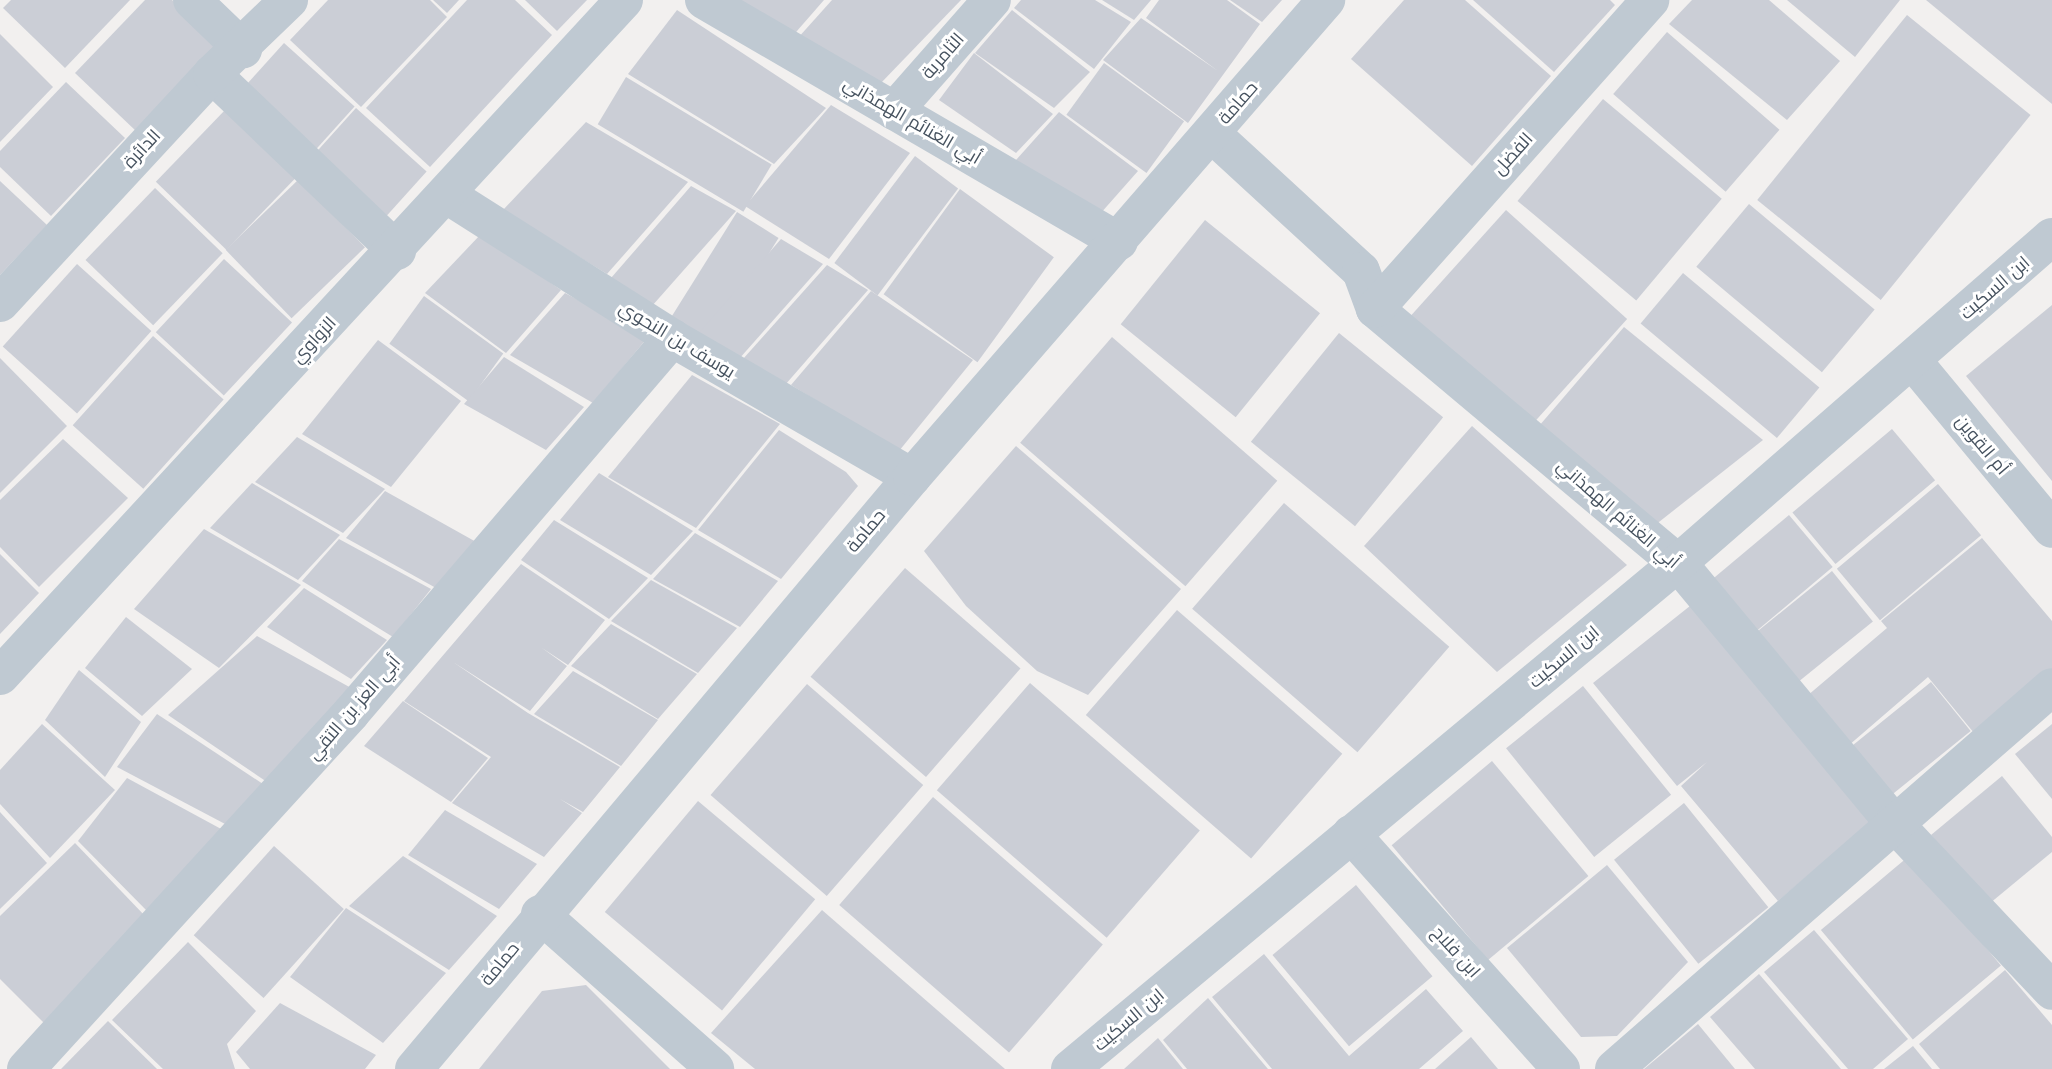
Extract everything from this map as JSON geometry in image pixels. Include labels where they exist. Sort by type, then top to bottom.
[{"type":"street","points":[[192,0],[243,48]]},
{"type":"street","name":"الدائرة","points":[[0,303],[212,74],[243,48],[289,0]]},
{"type":"street","name":"الزواوي","points":[[0,676],[397,251],[624,0]]},
{"type":"street","name":"أبي الغنائم الهمذاني","points":[[704,0],[1119,242]]},
{"type":"street","name":"الثامرية","points":[[894,111],[992,0]]},
{"type":"street","name":"حمامة","points":[[414,1069],[540,914],[912,477],[1119,242],[1326,0]]},
{"type":"street","name":"الفضل","points":[[1375,309],[1650,0]]},
{"type":"street","points":[[212,74],[397,251]]},
{"type":"street","name":"أبي الغنائم الهمذاني","points":[[1212,134],[1361,271],[1375,309],[1678,563],[1893,821],[2052,991]]},
{"type":"street","name":"يوسف بن النحوي","points":[[447,195],[672,338],[912,477]]},
{"type":"street","name":"ابن السكيت","points":[[1070,1069],[1678,563],[2052,237]]},
{"type":"street","name":"أبي العز بن التقي","points":[[26,1069],[351,713],[672,338]]},
{"type":"street","name":"أم القوين","points":[[1912,360],[2052,529]]},
{"type":"street","points":[[1614,1069],[1893,821],[2052,687]]},
{"type":"street","name":"ابن فلاح","points":[[1351,834],[1560,1069]]},
{"type":"street","points":[[540,914],[715,1069]]},
{"type":"building","points":[[11,0],[130,0],[65,68],[3,8]]},
{"type":"building","points":[[145,0],[172,0],[220,46],[137,132],[75,73]]},
{"type":"building","points":[[328,0],[430,0],[447,17],[361,107],[290,40]]},
{"type":"building","points":[[433,0],[459,0],[447,13]]},
{"type":"building","points":[[467,0],[515,0],[552,35],[430,167],[366,108]]},
{"type":"building","points":[[525,0],[587,0],[557,31]]},
{"type":"building","points":[[733,0],[824,0],[790,39]]},
{"type":"building","points":[[832,0],[961,0],[879,85],[797,39]]},
{"type":"building","points":[[1021,0],[1095,0],[1131,22],[1094,69],[1014,8]]},
{"type":"building","points":[[1102,0],[1151,0],[1134,20]]},
{"type":"building","points":[[1159,0],[1227,0],[1260,24],[1188,123],[1103,60],[1141,18],[1218,71],[1146,18]]},
{"type":"building","points":[[1230,0],[1282,0],[1262,22]]},
{"type":"building","points":[[1404,0],[1465,0],[1551,76],[1472,166],[1351,59]]},
{"type":"building","points":[[1473,0],[1610,0],[1615,5],[1554,72]]},
{"type":"building","points":[[1692,0],[1769,0],[1840,61],[1787,120],[1669,24]]},
{"type":"building","points":[[1787,0],[1900,0],[1855,57]]},
{"type":"building","points":[[1926,0],[2052,0],[2052,104]]},
{"type":"building","points":[[677,10],[826,108],[774,164],[628,74]]},
{"type":"building","points":[[1012,10],[1090,72],[1054,108],[975,53]]},
{"type":"building","points":[[1907,15],[2031,115],[1881,300],[1757,200]]},
{"type":"building","points":[[1667,32],[1779,130],[1726,192],[1613,94]]},
{"type":"building","points":[[0,34],[53,87],[0,142]]},
{"type":"building","points":[[284,43],[355,107],[310,156],[239,93]]},
{"type":"building","points":[[974,53],[1053,114],[1016,153],[939,100]]},
{"type":"building","points":[[1104,63],[1184,121],[1146,173],[1066,115]]},
{"type":"building","points":[[626,77],[772,165],[743,212],[598,124]]},
{"type":"building","points":[[66,82],[125,138],[51,216],[0,167],[0,151]]},
{"type":"building","points":[[1603,99],[1722,199],[1636,301],[1518,201]]},
{"type":"building","points":[[831,105],[910,153],[829,259],[745,206]]},
{"type":"building","points":[[356,108],[427,172],[382,221],[311,158]]},
{"type":"building","points":[[226,109],[296,177],[226,250],[156,182]]},
{"type":"building","points":[[1059,112],[1138,171],[1100,214],[1015,161]]},
{"type":"building","points":[[586,122],[688,182],[607,274],[503,210]]},
{"type":"building","points":[[915,156],[958,188],[877,296],[834,263]]},
{"type":"building","points":[[299,179],[365,247],[292,318],[226,250]]},
{"type":"building","points":[[0,181],[47,225],[0,275]]},
{"type":"building","points":[[691,186],[736,211],[652,306],[611,278]]},
{"type":"building","points":[[155,188],[223,253],[153,325],[86,260]]},
{"type":"building","points":[[960,189],[1054,257],[977,362],[884,294]]},
{"type":"building","points":[[1749,204],[1875,309],[1822,372],[1696,267]]},
{"type":"building","points":[[1506,210],[1627,319],[1525,432],[1404,323]]},
{"type":"building","points":[[737,212],[779,238],[712,345],[670,319]]},
{"type":"building","points":[[1205,220],[1320,313],[1236,417],[1121,324]]},
{"type":"building","points":[[481,234],[561,290],[506,353],[425,293]]},
{"type":"building","points":[[781,239],[823,264],[739,359],[698,334]]},
{"type":"building","points":[[224,259],[292,322],[224,396],[156,332]]},
{"type":"building","points":[[77,264],[151,331],[77,413],[3,346]]},
{"type":"building","points":[[827,265],[868,290],[785,385],[743,359]]},
{"type":"building","points":[[1683,273],[1819,387],[1777,438],[1641,324]]},
{"type":"building","points":[[871,291],[973,360],[899,451],[791,385]]},
{"type":"building","points":[[565,293],[648,337],[593,403],[510,355]]},
{"type":"building","points":[[424,296],[503,354],[469,401],[389,344]]},
{"type":"building","points":[[2052,305],[2052,481],[1966,376]]},
{"type":"building","points":[[1624,327],[1763,440],[1645,533],[1533,433]]},
{"type":"building","points":[[1339,333],[1443,417],[1355,526],[1251,442]]},
{"type":"building","points":[[153,336],[224,400],[143,489],[73,425]]},
{"type":"building","points":[[1112,337],[1277,481],[1185,586],[1020,443]]},
{"type":"building","points":[[378,340],[461,401],[391,487],[302,434]]},
{"type":"building","points":[[504,357],[584,407],[546,450],[464,404]]},
{"type":"building","points":[[0,358],[67,426],[0,493]]},
{"type":"building","points":[[692,375],[780,424],[696,528],[608,477]]},
{"type":"building","points":[[1472,426],[1627,565],[1497,672],[1364,546]]},
{"type":"building","points":[[1892,429],[1935,480],[1835,564],[1792,513]]},
{"type":"building","points":[[779,430],[846,472],[858,486],[781,579],[698,530]]},
{"type":"building","points":[[297,437],[385,489],[343,533],[255,482]]},
{"type":"building","points":[[63,439],[128,498],[39,587],[0,547],[0,500]]},
{"type":"building","points":[[1016,446],[1181,589],[1088,695],[1037,671],[966,606],[924,551]]},
{"type":"building","points":[[599,473],[693,531],[651,575],[560,520]]},
{"type":"building","points":[[252,483],[340,535],[298,580],[210,528]]},
{"type":"building","points":[[1938,484],[1981,535],[1880,620],[1837,569]]},
{"type":"building","points":[[385,491],[478,543],[436,588],[346,538]]},
{"type":"building","points":[[1284,503],[1449,647],[1357,752],[1192,609]]},
{"type":"building","points":[[1789,515],[1833,567],[1753,634],[1709,582]]},
{"type":"building","points":[[554,520],[648,578],[609,619],[521,560]]},
{"type":"building","points":[[204,529],[301,585],[219,668],[134,609]]},
{"type":"building","points":[[695,533],[778,581],[740,627],[653,579]]},
{"type":"building","points":[[1982,538],[2052,621],[2052,670],[1974,733],[1928,677],[1848,746],[1807,696],[1887,628],[1881,621]]},
{"type":"building","points":[[339,539],[431,589],[393,637],[302,581]]},
{"type":"building","points":[[0,554],[39,593],[0,634]]},
{"type":"building","points":[[521,564],[605,620],[568,665],[542,648],[567,666],[530,711],[453,662],[528,713],[620,767],[583,812],[560,799],[582,813],[544,857],[452,803],[491,757],[404,701]]},
{"type":"building","points":[[905,568],[1020,668],[926,777],[811,677]]},
{"type":"building","points":[[1832,571],[1873,622],[1791,688],[1750,637]]},
{"type":"building","points":[[651,580],[737,628],[698,673],[611,621]]},
{"type":"building","points":[[304,588],[387,640],[351,679],[267,627]]},
{"type":"building","points":[[1695,602],[1873,820],[1778,901],[1681,786],[1707,762],[1677,786],[1593,683]]},
{"type":"building","points":[[1177,610],[1342,754],[1251,859],[1086,715]]},
{"type":"building","points":[[126,617],[192,669],[142,716],[85,668]]},
{"type":"building","points":[[611,624],[697,674],[658,719],[571,666]]},
{"type":"building","points":[[257,636],[353,689],[267,782],[168,715]]},
{"type":"building","points":[[79,670],[141,722],[105,777],[45,720]]},
{"type":"building","points":[[573,671],[658,720],[621,766],[534,714]]},
{"type":"building","points":[[1931,682],[1971,731],[1889,797],[1849,748]]},
{"type":"building","points":[[1030,683],[1200,831],[1107,938],[937,790]]},
{"type":"building","points":[[807,684],[923,785],[827,896],[711,795]]},
{"type":"building","points":[[1583,686],[1671,795],[1594,857],[1506,748]]},
{"type":"building","points":[[403,701],[488,758],[451,802],[364,746]]},
{"type":"building","points":[[157,714],[263,784],[227,825],[117,767]]},
{"type":"building","points":[[42,724],[115,790],[50,858],[0,804],[0,770]]},
{"type":"building","points":[[2052,724],[2052,799],[2015,754]]},
{"type":"building","points":[[1492,761],[1588,876],[1488,960],[1392,845]]},
{"type":"building","points":[[2002,776],[2052,837],[2052,852],[1989,904],[1931,835]]},
{"type":"building","points":[[127,778],[223,830],[149,913],[78,841]]},
{"type":"building","points":[[933,797],[1103,945],[1009,1053],[839,905]]},
{"type":"building","points":[[698,801],[815,899],[722,1010],[605,912]]},
{"type":"building","points":[[1684,803],[1768,907],[1698,964],[1614,860]]},
{"type":"building","points":[[445,810],[537,864],[499,909],[408,855]]},
{"type":"building","points":[[0,812],[47,863],[0,909]]},
{"type":"building","points":[[75,843],[146,917],[44,1023],[0,979],[0,916]]},
{"type":"building","points":[[274,846],[344,909],[264,998],[194,935]]},
{"type":"building","points":[[403,856],[497,916],[449,970],[349,906]]},
{"type":"building","points":[[1909,856],[2001,966],[1913,1039],[1821,930]]},
{"type":"building","points":[[1607,865],[1688,962],[1617,1036],[1581,1037],[1507,948]]},
{"type":"building","points":[[1356,885],[1432,976],[1349,1046],[1273,955]]},
{"type":"building","points":[[346,908],[446,973],[383,1043],[290,977]]},
{"type":"building","points":[[822,910],[1005,1069],[755,1069],[711,1033]]},
{"type":"building","points":[[1814,930],[1908,1039],[1873,1069],[1848,1069],[1764,972]]},
{"type":"building","points":[[188,942],[256,1011],[227,1044],[235,1069],[163,1069],[112,1020]]},
{"type":"building","points":[[1264,954],[1349,1056],[1426,989],[1463,1031],[1419,1069],[1272,1069],[1212,997]]},
{"type":"building","points":[[2005,970],[2052,1025],[2052,1069],[1940,1069],[1919,1044]]},
{"type":"building","points":[[1759,974],[1841,1069],[1755,1069],[1710,1017]]},
{"type":"building","points":[[586,985],[670,1069],[479,1069],[542,991]]},
{"type":"building","points":[[1208,998],[1268,1069],[1187,1069],[1163,1040]]},
{"type":"building","points":[[280,1003],[376,1055],[365,1069],[250,1069],[236,1052]]},
{"type":"building","points":[[108,1021],[157,1069],[61,1069]]},
{"type":"building","points":[[1698,1024],[1735,1069],[1644,1069]]},
{"type":"building","points":[[1471,1037],[1498,1069],[1435,1069]]},
{"type":"building","points":[[1158,1038],[1183,1069],[1124,1069]]},
{"type":"building","points":[[1913,1046],[1932,1069],[1884,1069]]}]
